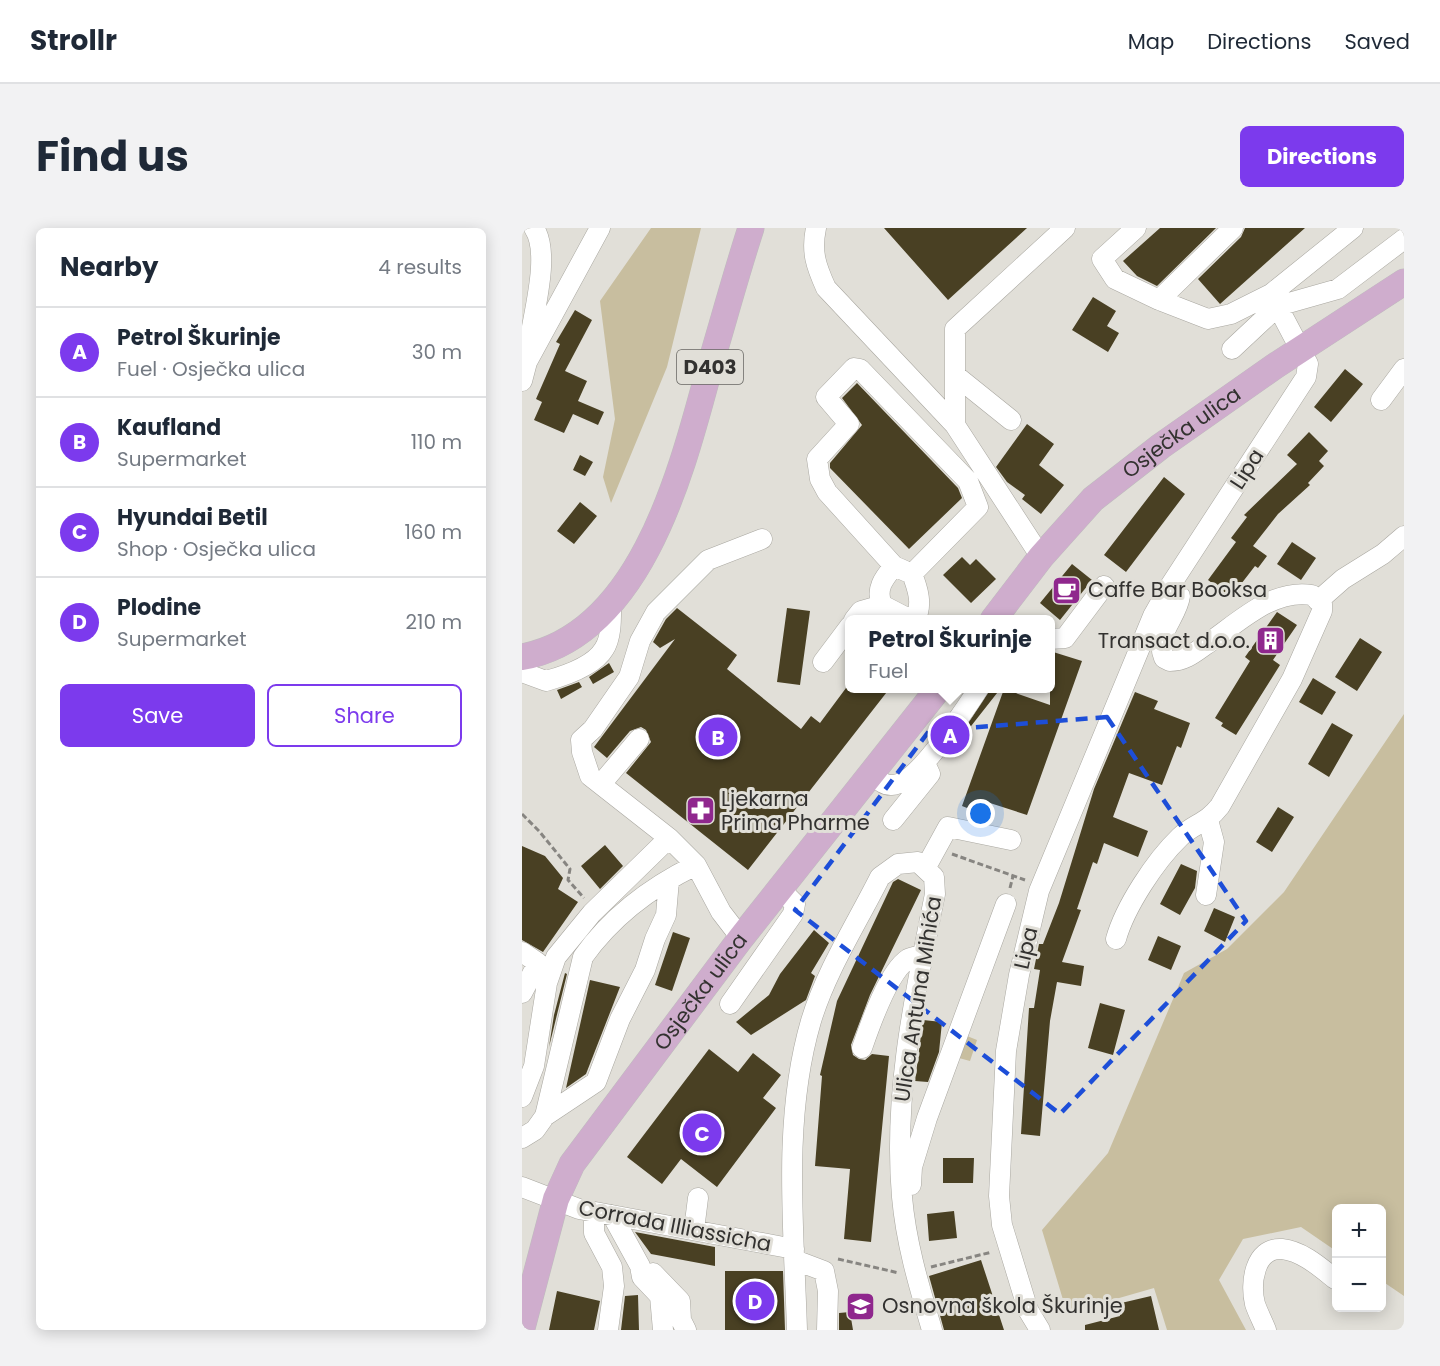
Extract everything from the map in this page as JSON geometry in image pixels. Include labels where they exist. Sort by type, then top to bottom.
[{"type":"main road","name":"D403","points":[[522,657],[561,644],[578,634],[611,603],[648,546],[680,467],[752,228]]},
{"type":"main road","name":"Osječka ulica","points":[[997,615],[1041,557],[1093,499],[1161,446],[1404,282]]},
{"type":"main road","name":"Osječka ulica","points":[[522,1328],[525,1302],[556,1199],[572,1164],[741,938],[872,774],[932,693]]},
{"type":"street","points":[[525,372],[541,267],[540,241],[534,228]]},
{"type":"street","points":[[525,372],[600,228]]},
{"type":"street","points":[[816,228],[813,245],[814,263],[826,288],[955,425],[1041,557]]},
{"type":"street","points":[[955,425],[955,329],[1065,228]]},
{"type":"street","points":[[1136,228],[1102,259],[1115,279],[1159,300],[1208,319],[1275,300],[1338,289],[1404,239]]},
{"type":"street","points":[[1159,300],[1233,228]]},
{"type":"street","points":[[1232,349],[1275,300],[1353,228]]},
{"type":"street","name":"Lipa","points":[[1040,1330],[1028,1310],[1002,1225],[999,1196],[1006,1051],[1019,975],[1040,891],[1153,616],[1170,586],[1306,377],[1308,364],[1275,300]]},
{"type":"street","points":[[903,615],[882,605],[878,597],[880,586],[903,570],[978,504],[968,481],[856,367],[827,395],[827,401],[849,424],[817,459],[817,468],[827,492],[903,570],[918,589],[919,611],[916,615]]},
{"type":"street","points":[[1381,400],[1404,369]]},
{"type":"street","points":[[956,375],[1011,420]]},
{"type":"street","points":[[1318,601],[1343,579],[1383,554],[1404,536]]},
{"type":"street","points":[[741,938],[721,912],[696,865],[669,838],[590,776],[581,740],[593,729],[628,677],[640,641],[656,612],[708,560],[762,539]]},
{"type":"street","points":[[1055,639],[1065,638],[1104,586]]},
{"type":"street","points":[[1116,939],[1123,918],[1156,867],[1180,837],[1208,820],[1220,806],[1292,679],[1322,611],[1318,601],[1312,595],[1285,595],[1268,603],[1188,657],[1170,661],[1164,658],[1161,640],[1179,604],[1180,596],[1170,586]]},
{"type":"street","points":[[522,672],[546,681],[585,665],[599,655],[604,650],[609,637],[611,603]]},
{"type":"street","points":[[858,615],[861,611],[882,605]]},
{"type":"street","points":[[823,662],[845,632]]},
{"type":"street","points":[[872,774],[891,786],[902,783],[925,763],[975,693]]},
{"type":"street","points":[[601,784],[639,738]]},
{"type":"street","points":[[893,820],[930,774],[925,763]]},
{"type":"street","points":[[1206,894],[1214,842],[1208,820]]},
{"type":"street","points":[[926,867],[948,827],[1011,840]]},
{"type":"street","points":[[522,1097],[534,1066],[547,983],[556,957],[595,910],[669,838]]},
{"type":"street","name":"Ulica Antuna Mihića","points":[[797,1330],[792,1158],[797,1095],[811,1021],[880,877],[898,864],[918,862],[926,867],[934,877],[935,894],[922,955],[903,1077],[900,1126],[902,1197],[925,1327]]},
{"type":"street","points":[[522,1138],[536,1130],[545,1116],[583,957],[597,937],[623,910],[696,865]]},
{"type":"street","points":[[545,1116],[567,1104],[596,1082],[620,1019],[645,970],[666,915],[669,880]]},
{"type":"street","points":[[730,1004],[793,914],[795,904],[780,890]]},
{"type":"street","points":[[902,1197],[910,1193],[912,1167],[927,1118],[1005,904]]},
{"type":"street","points":[[522,952],[538,963],[522,993]]},
{"type":"street","points":[[862,1048],[878,1006],[898,969],[909,959],[922,955]]},
{"type":"street","name":"Corrada Illiassicha","points":[[522,1187],[603,1214],[694,1230],[795,1255],[824,1271],[828,1291],[827,1330]]},
{"type":"street","points":[[694,1230],[698,1198]]},
{"type":"street","points":[[608,1330],[614,1286],[612,1268],[594,1233],[603,1214],[640,1266],[642,1277],[660,1296],[663,1330]]},
{"type":"street","points":[[1266,1330],[1256,1305],[1253,1289],[1259,1260],[1266,1253],[1280,1249],[1294,1252],[1332,1277]]},
{"type":"street","points":[[640,1266],[654,1273],[674,1291],[680,1301],[681,1320],[686,1330]]},
{"type":"path","points":[[522,814],[570,869],[568,880],[595,910]]},
{"type":"path","points":[[942,850],[1019,878]]},
{"type":"path","points":[[924,1269],[992,1252]]},
{"type":"path","points":[[833,1258],[903,1274]]},
{"type":"highlighted area","points":[[1107,717],[1246,921],[1060,1114],[795,910],[929,731]]},
{"type":"shaded area","points":[[651,228],[701,228],[667,367],[611,503],[603,477],[615,419],[600,301]]},
{"type":"shaded area","points":[[1404,714],[1404,1296],[1386,1284],[1386,1204],[1332,1204],[1332,1248],[1301,1227],[1243,1239],[1219,1280],[1246,1330],[1167,1330],[1154,1288],[1067,1313],[1042,1230],[1108,1153],[1184,973],[1227,949],[1284,892]]},
{"type":"shaded area","points":[[967,1036],[977,1040],[970,1061],[959,1058]]},
{"type":"building","points":[[884,228],[1027,228],[948,300]]},
{"type":"building","points":[[1160,228],[1216,228],[1157,286],[1137,276],[1123,261]]},
{"type":"building","points":[[1245,228],[1305,228],[1220,304],[1198,279],[1241,237]]},
{"type":"building","points":[[1093,297],[1116,311],[1107,326],[1119,333],[1108,352],[1072,330]]},
{"type":"building","points":[[575,310],[592,320],[565,371],[587,381],[578,401],[604,412],[598,425],[573,414],[564,433],[534,420],[542,402],[536,399],[560,344],[556,342]]},
{"type":"building","points":[[1345,369],[1363,384],[1331,422],[1314,407]]},
{"type":"building","points":[[857,383],[958,488],[962,498],[909,549],[830,468],[830,463],[862,425],[842,398]]},
{"type":"building","points":[[1027,424],[1054,444],[1039,465],[1064,485],[1041,514],[1022,499],[1025,495],[1007,482],[996,467]]},
{"type":"building","points":[[1309,432],[1328,451],[1319,461],[1324,466],[1308,483],[1310,485],[1278,514],[1253,546],[1267,556],[1258,568],[1255,566],[1231,597],[1208,580],[1236,542],[1231,538],[1247,517],[1244,515],[1297,464],[1287,455]]},
{"type":"building","points":[[580,455],[593,462],[585,476],[573,470]]},
{"type":"building","points":[[1164,477],[1185,494],[1126,572],[1104,555]]},
{"type":"building","points":[[580,502],[597,516],[574,544],[557,531]]},
{"type":"building","points":[[1292,542],[1316,558],[1301,580],[1277,564]]},
{"type":"building","points":[[962,557],[970,565],[976,559],[996,579],[971,603],[943,575]]},
{"type":"building","name":"Caffe Bar Booksa","points":[[1072,564],[1092,580],[1060,620],[1040,603]]},
{"type":"building","points":[[677,608],[737,655],[727,669],[801,729],[811,716],[820,723],[845,689],[845,693],[886,693],[748,870],[626,773],[651,742],[646,730],[641,727],[630,731],[607,758],[594,747],[675,639],[660,648],[653,642],[666,619]]},
{"type":"building","points":[[787,608],[810,611],[800,685],[777,682]]},
{"type":"building","points":[[1277,612],[1297,625],[1273,660],[1280,665],[1236,735],[1221,726],[1223,723],[1215,718],[1250,661],[1245,657]]},
{"type":"building","points":[[1360,638],[1382,652],[1357,691],[1335,677]]},
{"type":"building","points":[[1055,653],[1082,661],[1027,815],[990,803],[985,815],[962,806],[1003,693],[1016,693],[1050,705],[1050,693],[1055,693]]},
{"type":"building","points":[[609,663],[614,672],[593,684],[589,677]]},
{"type":"building","points":[[1313,678],[1336,692],[1322,715],[1299,702]]},
{"type":"building","points":[[579,682],[582,687],[561,699],[557,690]]},
{"type":"building","points":[[1135,692],[1158,701],[1154,709],[1190,723],[1181,748],[1177,746],[1162,785],[1129,773],[1113,817],[1148,831],[1138,857],[1104,843],[1097,864],[1093,862],[1077,909],[1081,910],[1062,962],[1084,966],[1081,986],[1057,982],[1050,1021],[1040,1136],[1021,1134],[1029,1008],[1034,1008],[1040,970],[1034,969],[1039,944],[1043,944],[1059,903],[1094,789]]},
{"type":"building","points":[[988,693],[997,693],[953,749]]},
{"type":"building","points":[[1332,723],[1353,735],[1329,777],[1308,764]]},
{"type":"building","points":[[1278,807],[1294,817],[1272,852],[1256,842]]},
{"type":"building","points":[[605,845],[623,866],[600,889],[581,866]]},
{"type":"building","points":[[522,846],[545,856],[563,878],[558,889],[578,902],[543,952],[522,940]]},
{"type":"building","points":[[1181,864],[1197,871],[1195,888],[1180,915],[1160,904]]},
{"type":"building","points":[[898,879],[921,890],[870,995],[851,1045],[853,1055],[859,1059],[865,1060],[872,1054],[889,1056],[871,1242],[844,1239],[850,1169],[815,1166],[822,1076],[820,1075],[837,1001],[893,882]]},
{"type":"building","points":[[1214,908],[1235,917],[1225,942],[1204,931]]},
{"type":"building","points":[[814,930],[829,943],[811,973],[815,976],[806,1000],[751,1035],[736,1022],[769,995],[780,974]]},
{"type":"building","points":[[673,932],[690,938],[672,991],[655,985]]},
{"type":"building","points":[[1158,936],[1181,946],[1171,970],[1148,960]]},
{"type":"building","points":[[565,973],[567,974],[549,1047],[554,1015]]},
{"type":"building","points":[[590,980],[620,987],[586,1074],[566,1088]]},
{"type":"building","points":[[1100,1003],[1125,1010],[1113,1055],[1088,1048]]},
{"type":"building","points":[[923,1020],[942,1022],[939,1052],[928,1082],[915,1081]]},
{"type":"building","points":[[709,1049],[738,1072],[753,1053],[781,1075],[763,1098],[776,1108],[717,1187],[681,1159],[662,1184],[627,1157]]},
{"type":"building","points":[[943,1158],[974,1158],[973,1183],[943,1183]]},
{"type":"building","points":[[954,1211],[957,1238],[929,1241],[927,1214]]},
{"type":"building","points":[[635,1232],[715,1247],[715,1266],[651,1254]]},
{"type":"building","points":[[981,1260],[1004,1330],[944,1330],[929,1276]]},
{"type":"building","points":[[725,1271],[783,1271],[785,1330],[725,1330]]},
{"type":"building","points":[[557,1291],[600,1301],[594,1330],[549,1330]]},
{"type":"building","points":[[638,1295],[639,1330],[621,1330],[625,1296]]},
{"type":"building","points":[[1151,1296],[1159,1330],[1085,1330],[1085,1325],[1120,1316],[1117,1304]]},
{"type":"building","points":[[850,1312],[853,1330],[839,1330],[839,1313]]},
{"type":"place","name":"Caffe Bar Booksa","points":[[1067,590]]},
{"type":"place","name":"Transact d.o.o.","points":[[1271,641]]},
{"type":"place","name":"Petrol Škurinje","points":[[950,735]]},
{"type":"place","name":"Kaufland","points":[[718,737]]},
{"type":"place","name":"Ljekarna Prima Pharme","points":[[700,811]]},
{"type":"place","name":"Hyundai Betil","points":[[702,1133]]},
{"type":"place","name":"Plodine","points":[[755,1301]]},
{"type":"place","name":"Osnovna škola Škurinje","points":[[861,1306]]}]
